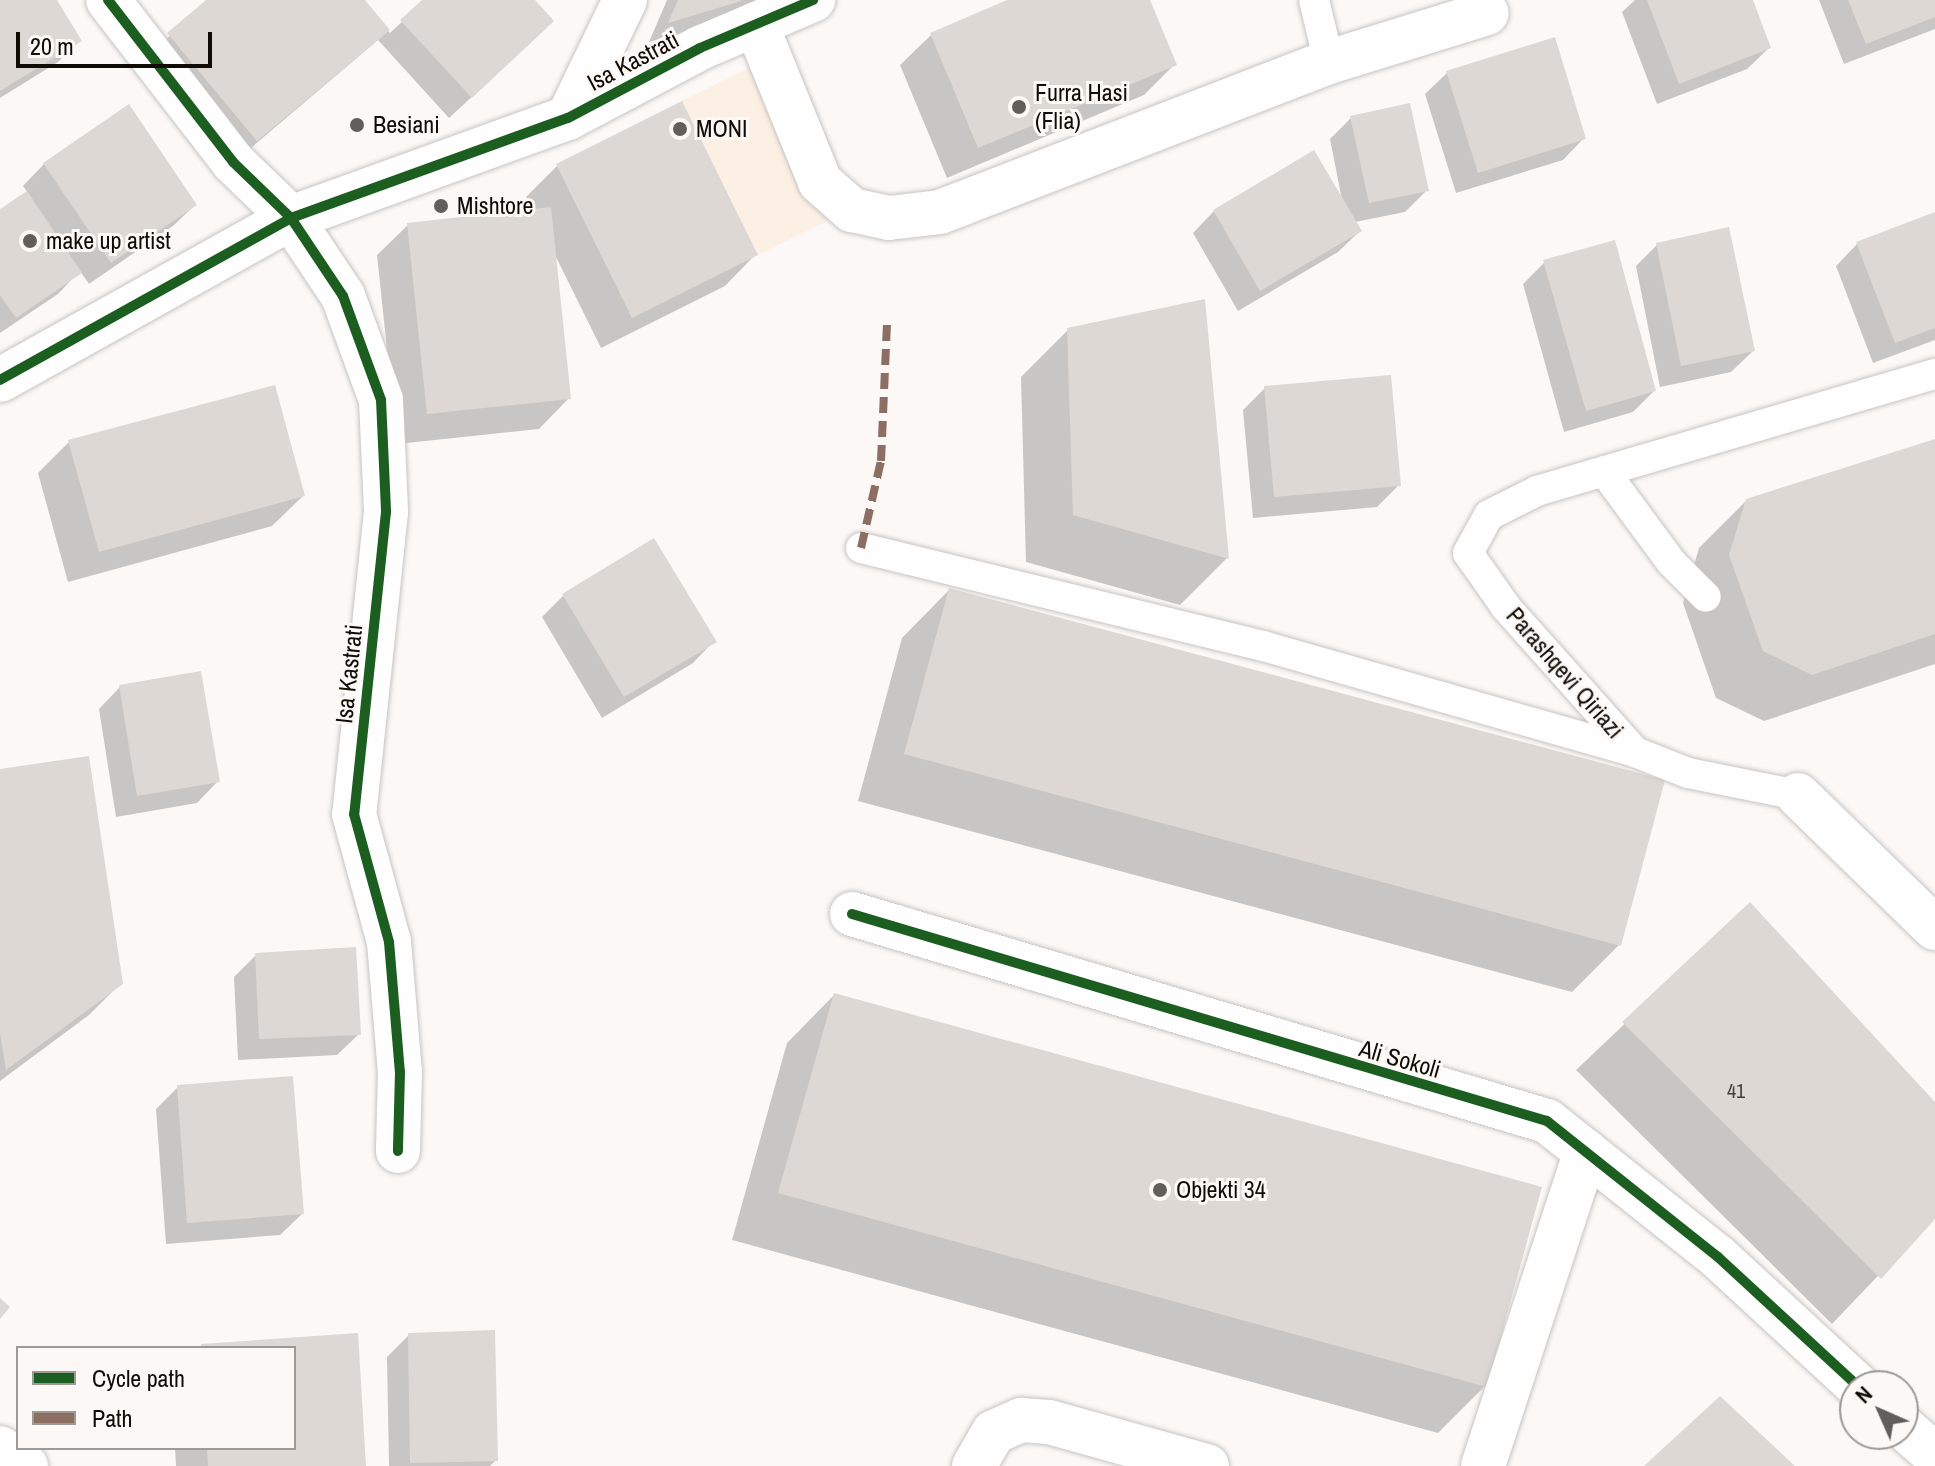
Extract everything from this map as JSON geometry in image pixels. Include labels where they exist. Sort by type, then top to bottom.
[{"type":"street","points":[[108,0],[233,162],[291,218]]},
{"type":"street","points":[[568,118],[625,0]]},
{"type":"street","name":"Isa Kastrati","points":[[0,380],[291,218],[568,118],[756,24],[813,0]]},
{"type":"street","points":[[756,24],[820,182],[852,210],[889,218],[940,212],[1329,62],[1487,13]]},
{"type":"street","name":"Isa Kastrati","points":[[291,218],[343,296],[381,400],[386,512],[354,814],[389,942],[400,1072],[398,1151]]},
{"type":"street","name":"Parashqevi Qiriazi","points":[[1798,795],[1935,928]]},
{"type":"street","name":"Ali Sokoli","points":[[852,914],[1547,1121],[1718,1257],[1841,1370]]},
{"type":"street","points":[[1483,1466],[1586,1151]]},
{"type":"street","points":[[974,1466],[994,1432],[1021,1420],[1049,1422],[1207,1466]]},
{"type":"street","points":[[1919,1441],[1935,1455]]},
{"type":"street","points":[[0,1448],[26,1466]]},
{"type":"lane","points":[[1314,0],[1329,62]]},
{"type":"lane","name":"Parashqevi Qiriazi","points":[[1798,795],[1688,773],[1635,752],[1506,607],[1468,553],[1489,515],[1537,491],[1935,374]]},
{"type":"lane","points":[[1604,471],[1671,562],[1706,597]]},
{"type":"lane","points":[[861,548],[1263,646],[1635,752]]},
{"type":"shaded area","points":[[757,64],[834,218],[758,255],[682,101]]},
{"type":"building","points":[[0,0],[57,0],[82,41],[0,91]]},
{"type":"building","points":[[206,0],[365,0],[390,30],[257,141],[167,33]]},
{"type":"building","points":[[422,0],[535,0],[554,21],[472,98],[400,20]]},
{"type":"building","points":[[678,0],[741,0],[741,1],[668,23]]},
{"type":"building","name":"Furra Hasi (Flia)","points":[[1007,0],[1150,0],[1177,65],[978,148],[930,33]]},
{"type":"building","points":[[1647,0],[1753,0],[1771,48],[1679,84]]},
{"type":"building","points":[[1848,0],[1935,0],[1935,17],[1866,44]]},
{"type":"building","points":[[1555,37],[1586,139],[1478,173],[1446,71]]},
{"type":"building","points":[[682,101],[758,255],[632,318],[556,164]]},
{"type":"building","points":[[1410,103],[1429,191],[1369,203],[1350,116]]},
{"type":"building","points":[[129,104],[197,205],[111,263],[43,163]]},
{"type":"building","points":[[1314,150],[1362,231],[1260,291],[1213,210]]},
{"type":"building","name":"make up artist","points":[[27,191],[82,273],[16,318],[0,295],[0,209]]},
{"type":"building","points":[[551,207],[571,399],[427,414],[407,223]]},
{"type":"building","points":[[1935,212],[1935,328],[1895,343],[1856,242]]},
{"type":"building","points":[[1729,227],[1755,351],[1681,366],[1656,243]]},
{"type":"building","points":[[1615,240],[1656,391],[1586,411],[1543,260]]},
{"type":"building","points":[[1205,299],[1229,559],[1073,515],[1067,328]]},
{"type":"building","points":[[1391,375],[1401,486],[1274,497],[1264,386]]},
{"type":"building","points":[[275,385],[305,496],[99,552],[68,440]]},
{"type":"building","points":[[1935,439],[1935,634],[1812,675],[1763,651],[1729,555],[1746,499]]},
{"type":"building","points":[[654,538],[717,642],[624,697],[562,594]]},
{"type":"building","points":[[949,588],[1665,780],[1621,946],[904,754]]},
{"type":"building","points":[[201,671],[220,782],[137,796],[119,685]]},
{"type":"building","points":[[89,756],[123,984],[6,1070],[0,1033],[0,769]]},
{"type":"building","points":[[1750,902],[1935,1102],[1935,1219],[1881,1279],[1622,1022]]},
{"type":"building","points":[[356,947],[361,1035],[259,1039],[255,953]]},
{"type":"building","name":"Objekti 34","points":[[834,993],[1542,1187],[1487,1387],[778,1193]]},
{"type":"building","points":[[293,1076],[304,1214],[187,1223],[177,1085]]},
{"type":"building","points":[[0,1298],[10,1307],[0,1319]]},
{"type":"building","points":[[495,1330],[498,1461],[410,1463],[408,1333]]},
{"type":"building","points":[[358,1333],[366,1466],[208,1466],[207,1450],[296,1450],[296,1346],[201,1344]]},
{"type":"building","points":[[1720,1396],[1795,1466],[1644,1466]]},
{"type":"marked path","points":[[861,548],[881,461],[887,321]]},
{"type":"cycle path","points":[[108,0],[233,162],[291,218],[343,296],[381,400],[386,512],[354,814],[389,942],[400,1072],[398,1151]]},
{"type":"cycle path","points":[[0,380],[291,218],[568,118],[700,48],[813,0]]},
{"type":"cycle path","points":[[852,914],[1547,1121],[1718,1257],[1841,1370]]},
{"type":"place","name":"Furra Hasi (Flia)","points":[[1019,107]]},
{"type":"place","name":"Besiani","points":[[357,125]]},
{"type":"place","name":"MONI","points":[[680,129]]},
{"type":"place","name":"Mishtore","points":[[441,206]]},
{"type":"place","name":"make up artist","points":[[30,241]]},
{"type":"place","name":"Objekti 34","points":[[1160,1190]]}]
